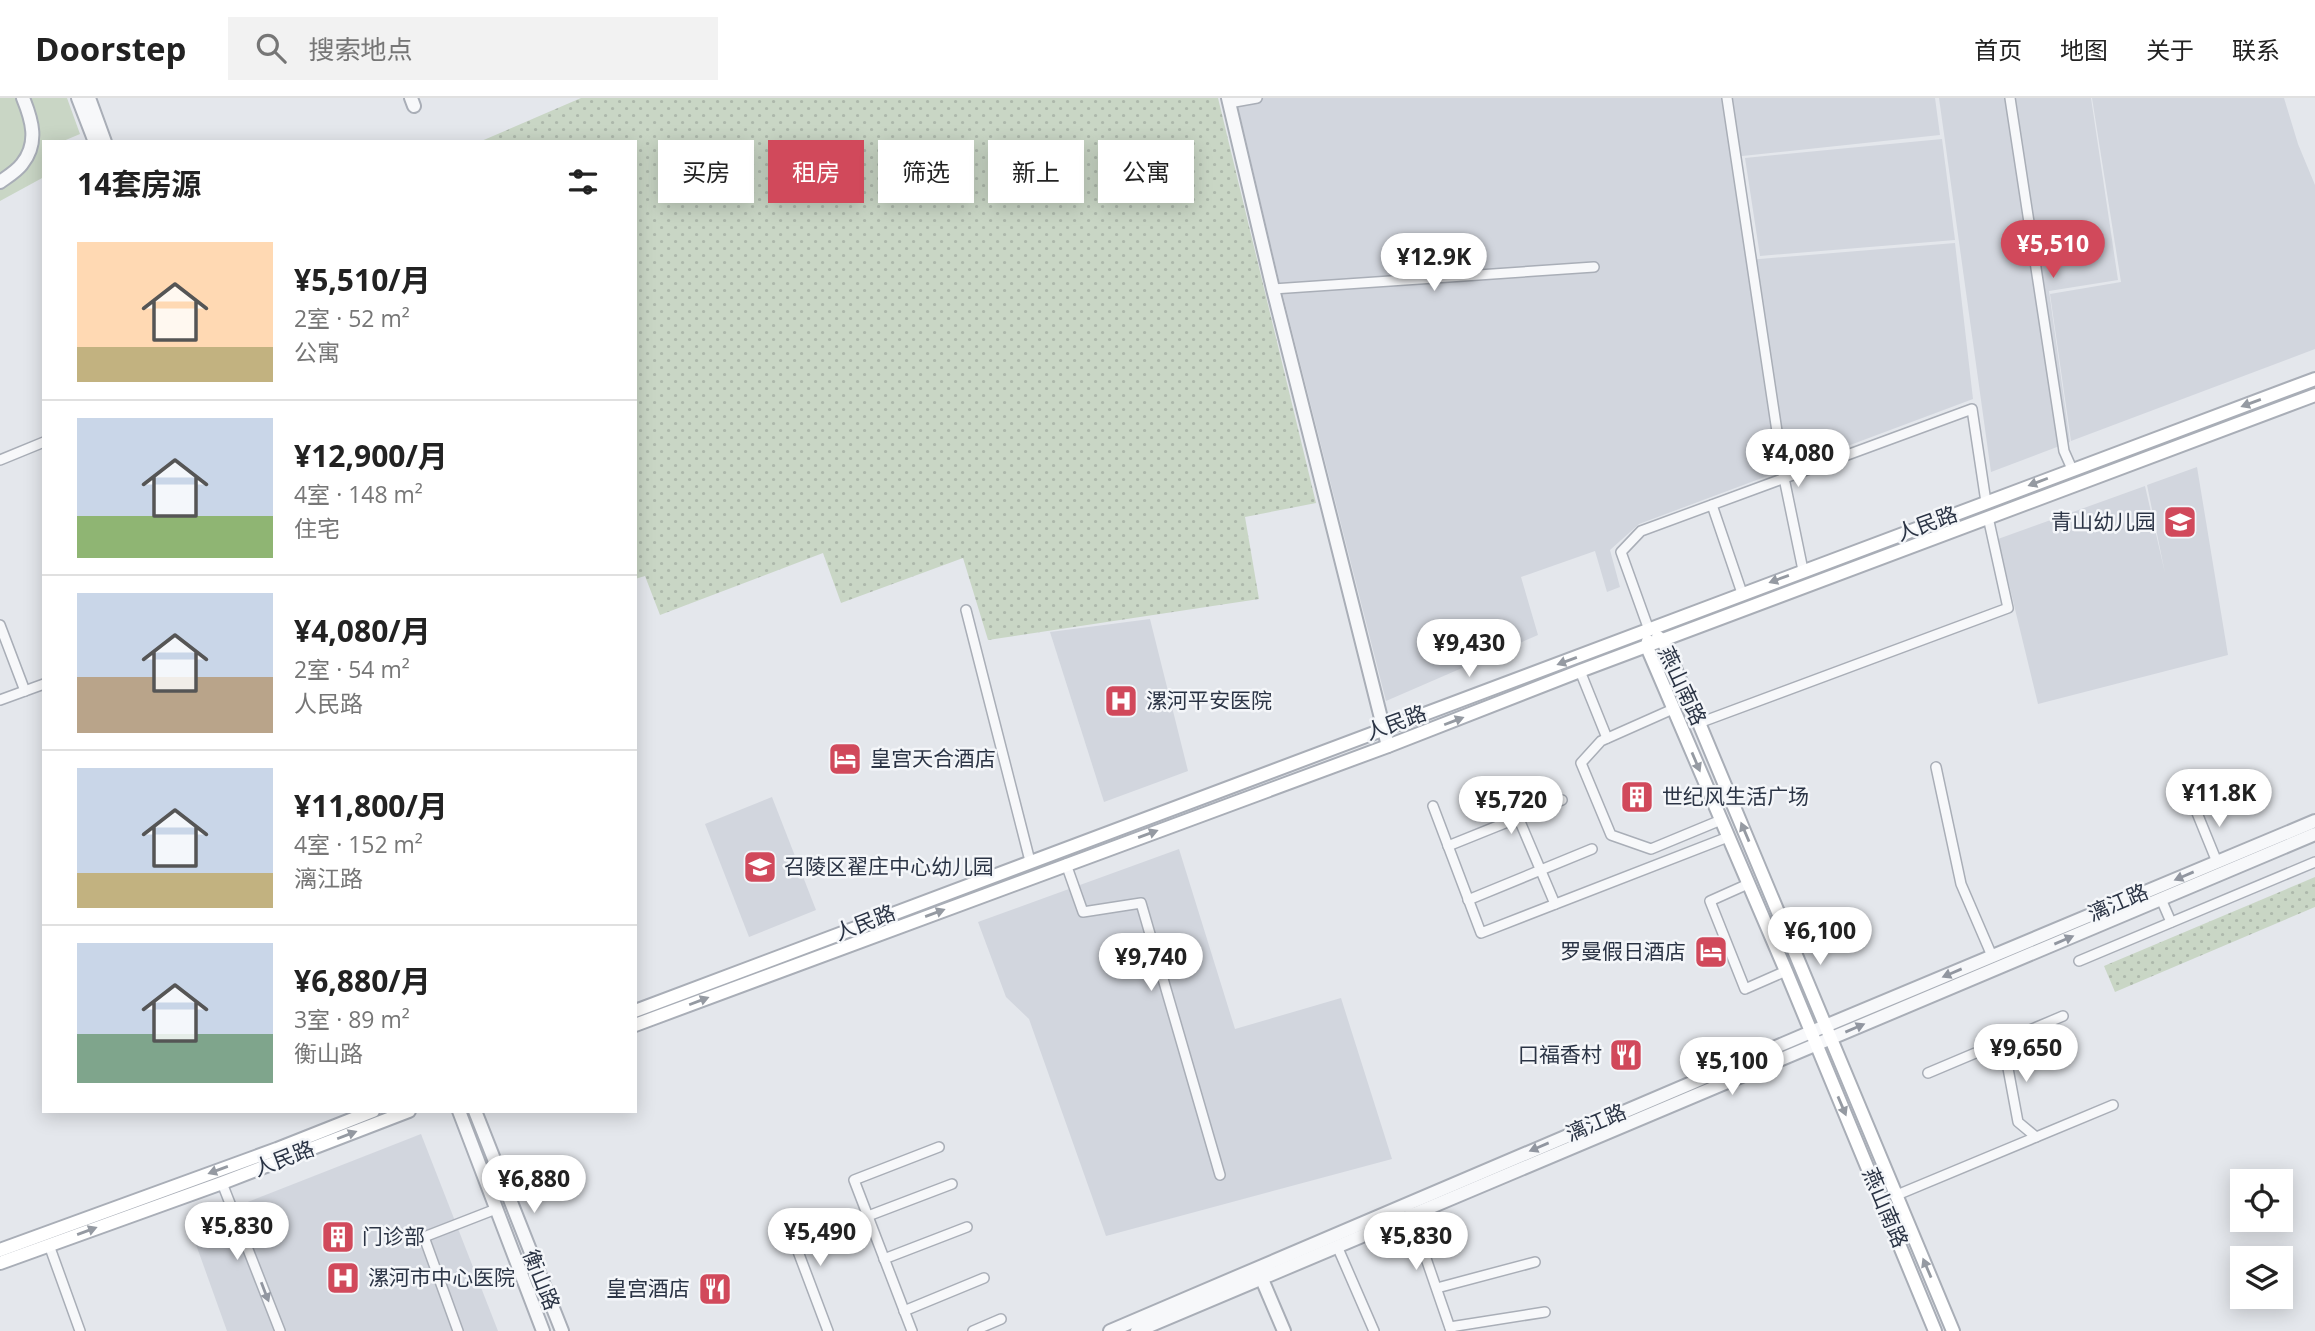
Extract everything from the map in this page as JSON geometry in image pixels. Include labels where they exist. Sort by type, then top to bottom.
[{"type":"main road","name":"人民路","points":[[637,1010],[2315,379]]},
{"type":"main road","name":"人民路","points":[[637,1024],[1388,746],[1580,671],[2315,395]]},
{"type":"main road","name":"燕山南路","points":[[1649,630],[1663,641],[1699,723],[1830,1031],[1953,1331]]},
{"type":"main road","name":"燕山南路","points":[[1649,630],[1647,647],[1786,971],[1935,1331]]},
{"type":"main road","points":[[1746,880],[1761,868]]},
{"type":"main road","name":"人民路","points":[[0,1250],[47,1239],[222,1182],[369,1113]]},
{"type":"main road","name":"人民路","points":[[0,1263],[47,1239],[302,1146],[404,1113]]},
{"type":"main road","points":[[1882,1202],[1896,1195]]},
{"type":"main road","points":[[1925,1307],[1940,1300]]},
{"type":"street","points":[[0,182],[23,163],[31,144],[33,123],[23,98]]},
{"type":"street","points":[[78,98],[94,140]]},
{"type":"street","points":[[89,98],[104,140]]},
{"type":"street","points":[[1257,98],[1229,100],[1273,289],[1388,746]]},
{"type":"street","points":[[1727,98],[1784,478],[1804,570]]},
{"type":"street","points":[[2011,98],[2064,451],[2072,469]]},
{"type":"street","points":[[1273,289],[1594,267]]},
{"type":"street","points":[[1649,630],[1621,552],[1641,531],[1972,409],[1986,502]]},
{"type":"street","points":[[0,460],[42,443]]},
{"type":"street","points":[[1712,505],[1742,593]]},
{"type":"street","points":[[1699,723],[2008,608],[1988,517]]},
{"type":"street","points":[[966,610],[1030,861]]},
{"type":"street","points":[[0,625],[25,691]]},
{"type":"street","points":[[1580,671],[1607,738]]},
{"type":"street","points":[[0,700],[42,685]]},
{"type":"street","points":[[1673,709],[1601,741],[1581,763],[1611,835],[1651,849],[1721,820]]},
{"type":"street","points":[[1936,767],[1961,884],[1992,956]]},
{"type":"street","points":[[1448,846],[1562,800]]},
{"type":"street","points":[[1433,806],[1481,933],[1728,837]]},
{"type":"street","points":[[2194,808],[2217,862]]},
{"type":"street","points":[[1518,817],[1555,904]]},
{"type":"street","name":"漓江路","points":[[1830,1031],[1992,956],[2315,821]]},
{"type":"street","name":"漓江路","points":[[1138,1331],[1260,1273],[1813,1038],[2161,899],[2315,834]]},
{"type":"street","points":[[1468,900],[1592,849]]},
{"type":"street","points":[[2079,961],[2315,862]]},
{"type":"street","points":[[1066,864],[1083,912],[1141,903],[1220,1175]]},
{"type":"street","points":[[1746,880],[1710,901],[1745,989],[1786,971]]},
{"type":"street","points":[[2161,899],[2171,922]]},
{"type":"street","points":[[1928,1073],[2063,1016]]},
{"type":"street","points":[[1998,1044],[2007,1063],[2018,1122],[2036,1137]]},
{"type":"street","points":[[1896,1195],[2113,1105]]},
{"type":"street","name":"衡山路","points":[[461,1113],[543,1331]]},
{"type":"street","name":"衡山路","points":[[476,1113],[562,1331]]},
{"type":"street","points":[[912,1331],[854,1180],[939,1146]]},
{"type":"street","points":[[222,1182],[280,1331]]},
{"type":"street","points":[[868,1216],[952,1184]]},
{"type":"street","points":[[458,1331],[424,1237],[496,1209]]},
{"type":"street","points":[[1409,1209],[1451,1329],[1545,1312]]},
{"type":"street","name":"漓江路","points":[[1110,1331],[1337,1246],[1409,1209]]},
{"type":"street","points":[[785,1217],[828,1331]]},
{"type":"street","points":[[884,1259],[967,1227]]},
{"type":"street","points":[[47,1239],[80,1331]]},
{"type":"street","points":[[1337,1246],[1374,1331]]},
{"type":"street","points":[[1437,1288],[1535,1262]]},
{"type":"street","points":[[1260,1273],[1284,1331]]},
{"type":"street","points":[[904,1311],[984,1278]]},
{"type":"street","points":[[973,1331],[1002,1319]]},
{"type":"shaded area","points":[[1236,98],[1935,98],[1940,135],[1733,157],[1748,260],[1955,243],[1973,399],[1639,524],[1610,550],[1620,587],[1607,592],[1595,551],[1521,577],[1538,635],[1386,701],[1280,284]]},
{"type":"shaded area","points":[[1939,98],[2091,98],[2118,280],[2049,291],[2070,442],[1991,472]]},
{"type":"shaded area","points":[[2092,98],[2284,98],[2298,144],[2315,185],[2315,349],[2071,441],[2050,294],[2121,282]]},
{"type":"shaded area","points":[[1942,139],[1955,240],[1760,256],[1745,158]]},
{"type":"shaded area","points":[[2197,467],[2228,655],[2038,704],[1998,539],[2145,486],[2165,573],[2147,485]]},
{"type":"shaded area","name":"漯河平安医院","points":[[1150,619],[1188,771],[1104,802],[1050,632]]},
{"type":"shaded area","name":"召陵区翟庄中心幼儿园","points":[[772,797],[816,910],[749,937],[705,824]]},
{"type":"shaded area","points":[[1179,849],[1235,1029],[1341,998],[1392,1159],[1106,1236],[1029,1019],[1006,997],[978,922]]},
{"type":"shaded area","name":"漯河市中心医院","points":[[421,1134],[498,1331],[227,1331],[189,1225]]},
{"type":"green space","points":[[0,98],[67,98],[80,134],[66,140],[42,140],[42,178],[0,201]]},
{"type":"green space","points":[[581,98],[1218,98],[1316,503],[1245,517],[1259,599],[988,640],[963,558],[841,603],[823,553],[660,615],[645,576],[637,578],[637,140],[484,140]]},
{"type":"green space","points":[[2315,877],[2315,907],[2115,992],[2104,966]]},
{"type":"place","name":"青山幼儿园","points":[[2180,522]]},
{"type":"place","name":"漯河平安医院","points":[[1121,701]]},
{"type":"place","name":"皇宫天合酒店","points":[[845,759]]},
{"type":"place","name":"世纪风生活广场","points":[[1637,797]]},
{"type":"place","name":"召陵区翟庄中心幼儿园","points":[[760,867]]},
{"type":"place","name":"罗曼假日酒店","points":[[1711,952]]},
{"type":"place","name":"口福香村","points":[[1626,1055]]},
{"type":"place","name":"门诊部","points":[[338,1237]]},
{"type":"place","name":"漯河市中心医院","points":[[343,1278]]},
{"type":"place","name":"皇宫酒店","points":[[715,1289]]}]
